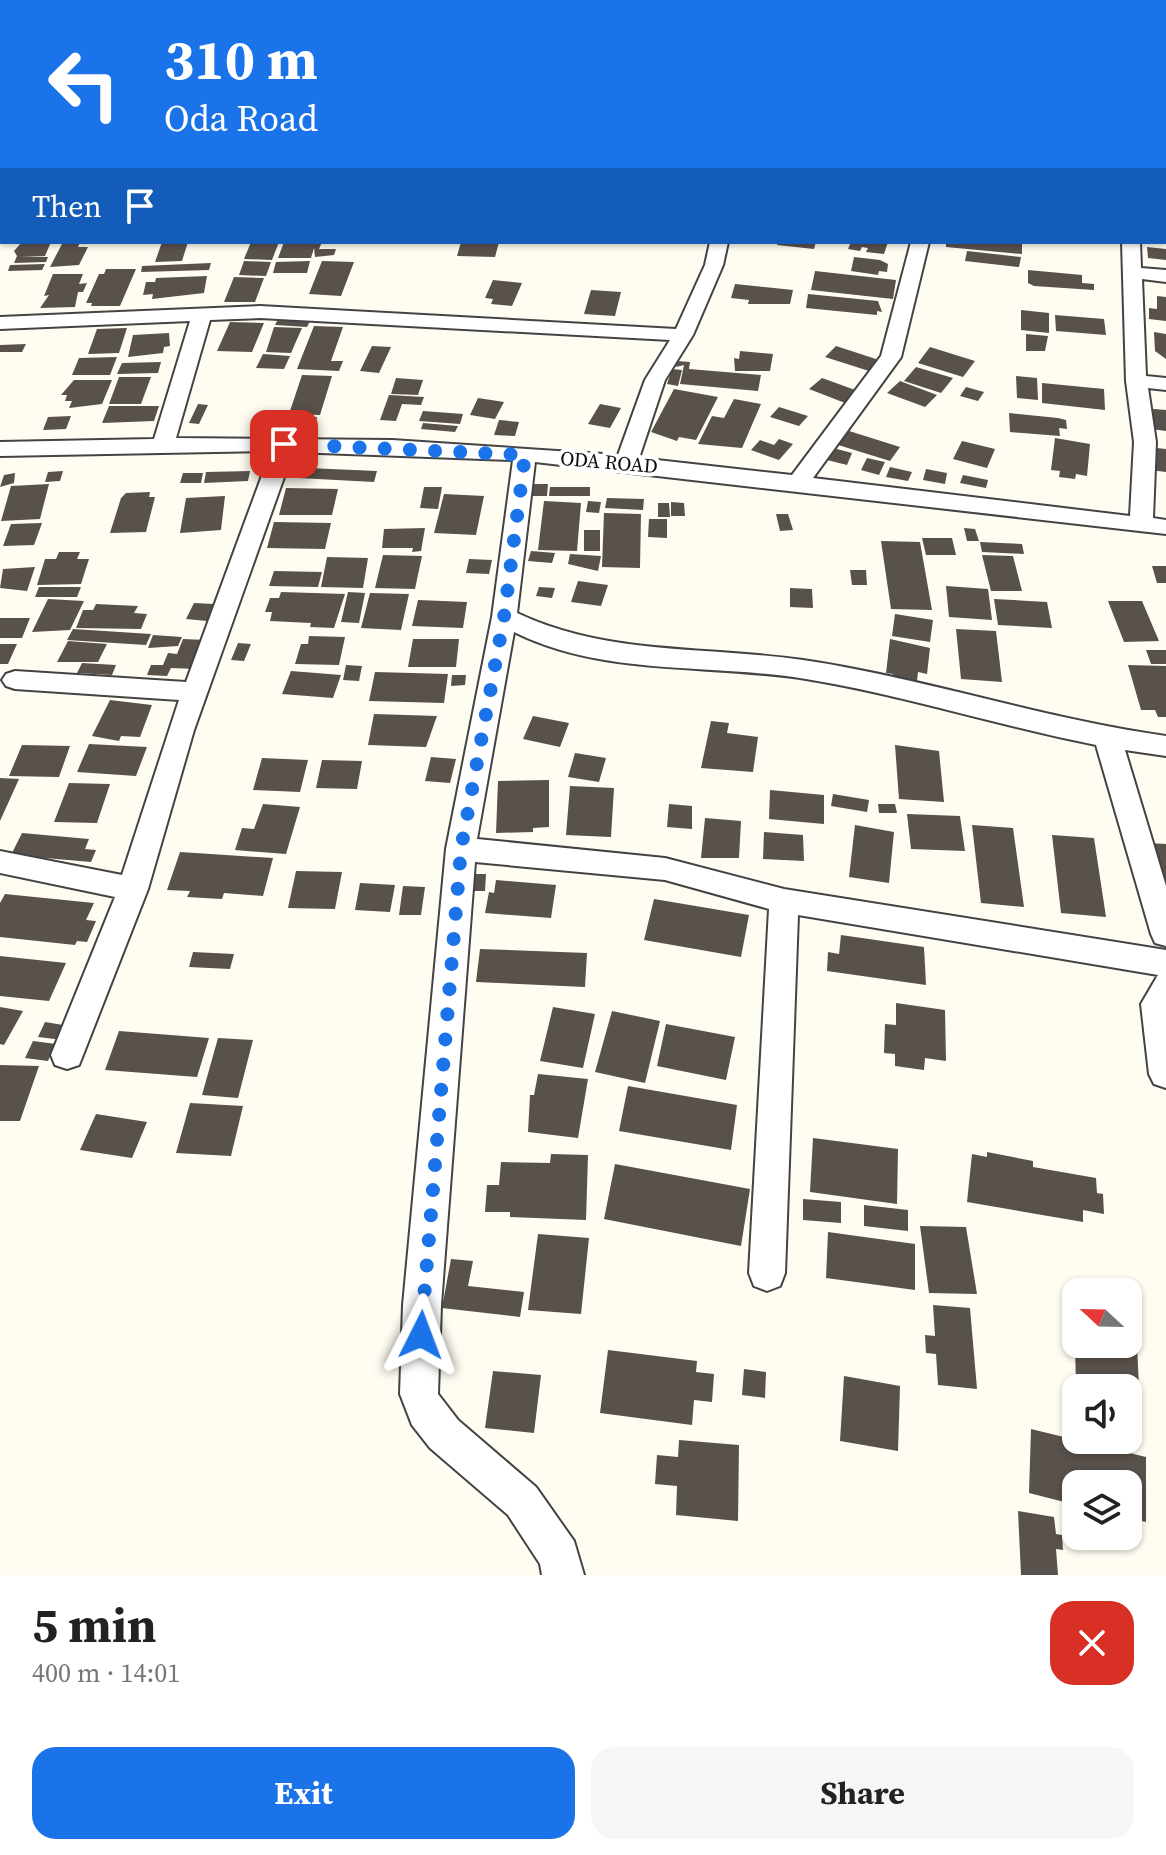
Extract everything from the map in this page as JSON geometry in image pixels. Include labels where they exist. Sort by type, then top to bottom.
[{"type":"street","points":[[626,463],[655,380],[683,335],[714,265],[719,244]]},
{"type":"street","points":[[798,483],[891,357],[919,244]]},
{"type":"street","points":[[1131,244],[1136,381],[1145,442],[1141,524]]},
{"type":"street","points":[[1134,273],[1166,276]]},
{"type":"street","points":[[0,323],[260,312],[683,335]]},
{"type":"street","points":[[163,444],[201,316]]},
{"type":"street","points":[[1136,381],[1166,384]]},
{"type":"street","points":[[67,1055],[133,889],[181,730],[284,444]]},
{"type":"street","name":"ODA ROAD","points":[[0,449],[284,444],[525,455],[626,463],[1166,527]]},
{"type":"street","points":[[525,455],[504,617],[461,849],[422,1305],[419,1394],[426,1411],[444,1434],[522,1501],[559,1556],[563,1575]]},
{"type":"street","points":[[504,617],[547,636],[588,647],[638,656],[801,669],[1109,740],[1166,746]]},
{"type":"street","points":[[15,680],[196,692]]},
{"type":"street","points":[[1109,740],[1120,786],[1166,934]]},
{"type":"street","points":[[461,849],[665,869],[784,901],[1166,963]]},
{"type":"street","points":[[0,862],[133,889]]},
{"type":"street","points":[[767,1273],[784,901]]},
{"type":"street","points":[[1166,985],[1157,1004],[1166,1074]]},
{"type":"building","points":[[20,244],[50,244],[45,256],[20,256],[48,257],[46,262],[14,263],[17,256],[14,251]]},
{"type":"building","points":[[62,244],[88,247],[79,265],[50,267]]},
{"type":"building","points":[[161,244],[187,244],[182,261],[155,262]]},
{"type":"building","points":[[250,244],[278,244],[272,260],[244,259]]},
{"type":"building","points":[[283,244],[321,244],[319,249],[336,249],[334,255],[315,257],[314,248],[311,258],[278,258]]},
{"type":"building","points":[[460,244],[498,244],[495,257],[457,256]]},
{"type":"building","points":[[777,244],[815,244],[814,249]]},
{"type":"building","points":[[850,244],[887,244],[884,254],[866,252],[868,248],[862,247],[860,251],[848,249]]},
{"type":"building","points":[[946,244],[1022,244],[1022,254],[946,247]]},
{"type":"building","points":[[1147,247],[1166,249],[1166,260],[1148,258]]},
{"type":"building","points":[[967,251],[1021,257],[1019,267],[965,261]]},
{"type":"building","points":[[854,257],[880,260],[888,264],[887,272],[879,271],[878,275],[851,271]]},
{"type":"building","points":[[244,261],[271,262],[266,276],[239,275]]},
{"type":"building","points":[[310,261],[307,273],[273,273],[276,262]]},
{"type":"building","points":[[322,261],[354,262],[341,296],[309,294]]},
{"type":"building","points":[[211,263],[209,270],[141,272],[142,266]]},
{"type":"building","points":[[45,264],[42,270],[8,271],[10,265]]},
{"type":"building","points":[[106,269],[136,269],[120,306],[91,306],[92,303],[86,303],[99,274],[104,274]]},
{"type":"building","points":[[1028,270],[1082,275],[1082,283],[1094,284],[1094,290],[1034,286],[1028,283]]},
{"type":"building","points":[[815,271],[896,280],[893,299],[811,290]]},
{"type":"building","points":[[53,274],[83,274],[79,284],[87,283],[83,292],[78,292],[75,307],[40,308],[49,295],[44,296]]},
{"type":"building","points":[[207,276],[204,293],[152,299],[153,294],[143,295],[146,282],[155,282],[156,278]]},
{"type":"building","points":[[234,277],[264,278],[255,302],[224,302]]},
{"type":"building","points":[[493,280],[522,283],[512,306],[491,304],[493,299],[485,298]]},
{"type":"building","points":[[735,284],[793,290],[790,304],[748,304],[749,300],[731,298]]},
{"type":"building","points":[[591,290],[621,292],[615,316],[584,314]]},
{"type":"building","points":[[808,294],[878,301],[882,312],[877,311],[877,315],[806,308]]},
{"type":"building","points":[[1157,296],[1166,297],[1166,321],[1149,319],[1149,308],[1157,309]]},
{"type":"building","points":[[1021,310],[1049,313],[1049,333],[1021,330]]},
{"type":"building","points":[[1055,315],[1104,319],[1106,335],[1056,331]]},
{"type":"building","points":[[278,319],[310,321],[307,327],[275,325]]},
{"type":"building","points":[[230,322],[264,323],[252,352],[217,351]]},
{"type":"building","points":[[314,326],[343,327],[331,361],[343,361],[339,371],[297,369]]},
{"type":"building","points":[[274,327],[302,328],[291,353],[266,352]]},
{"type":"building","points":[[127,328],[119,353],[88,354],[97,329]]},
{"type":"building","points":[[1154,332],[1166,334],[1166,359],[1155,351]]},
{"type":"building","points":[[169,333],[170,346],[164,347],[163,353],[128,357],[133,335]]},
{"type":"building","points":[[1026,334],[1048,336],[1045,351],[1026,351]]},
{"type":"building","points":[[26,344],[22,352],[0,352],[0,345]]},
{"type":"building","points":[[372,346],[391,347],[379,373],[360,371]]},
{"type":"building","points":[[836,346],[879,360],[869,371],[825,357]]},
{"type":"building","points":[[930,347],[975,361],[963,377],[918,363]]},
{"type":"building","points":[[740,351],[773,354],[770,371],[735,371],[734,358],[739,359]]},
{"type":"building","points":[[263,354],[290,356],[284,369],[256,368]]},
{"type":"building","points":[[117,357],[110,375],[72,375],[79,358]]},
{"type":"building","points":[[677,361],[690,362],[689,369],[761,375],[758,391],[680,384],[684,365],[676,367]]},
{"type":"building","points":[[161,362],[158,373],[117,374],[122,363]]},
{"type":"building","points":[[916,367],[953,378],[941,393],[904,381]]},
{"type":"building","points":[[672,369],[682,370],[678,386],[667,384]]},
{"type":"building","points":[[302,375],[332,376],[320,415],[289,414]]},
{"type":"building","points":[[1016,376],[1037,378],[1038,400],[1017,398]]},
{"type":"building","points":[[119,377],[151,377],[141,404],[109,404]]},
{"type":"building","points":[[396,378],[423,380],[418,395],[391,394]]},
{"type":"building","points":[[822,378],[858,391],[845,403],[809,389]]},
{"type":"building","points":[[74,380],[112,380],[102,404],[69,408],[72,401],[65,401],[67,395],[61,395]]},
{"type":"building","points":[[900,381],[937,395],[925,407],[887,393]]},
{"type":"building","points":[[1042,383],[1104,389],[1105,410],[1042,403]]},
{"type":"building","points":[[966,387],[984,392],[978,401],[960,396]]},
{"type":"building","points":[[674,389],[718,397],[696,440],[679,437],[677,441],[651,432]]},
{"type":"building","points":[[389,395],[424,397],[421,405],[402,404],[396,421],[380,420]]},
{"type":"building","points":[[478,398],[504,402],[495,419],[470,415]]},
{"type":"building","points":[[734,399],[761,404],[742,448],[698,444],[712,416],[724,418]]},
{"type":"building","points":[[198,404],[208,405],[199,424],[189,423]]},
{"type":"building","points":[[600,404],[621,408],[610,428],[588,424]]},
{"type":"building","points":[[109,406],[159,406],[154,421],[102,423]]},
{"type":"building","points":[[779,407],[808,416],[799,426],[770,417]]},
{"type":"building","points":[[1166,410],[1166,431],[1151,429],[1149,411]]},
{"type":"building","points":[[423,411],[463,414],[460,424],[419,421]]},
{"type":"building","points":[[1009,413],[1066,420],[1067,429],[1059,428],[1060,436],[1010,432]]},
{"type":"building","points":[[71,416],[66,429],[43,430],[48,417]]},
{"type":"building","points":[[286,417],[317,417],[315,428],[283,429]]},
{"type":"building","points":[[499,420],[519,422],[515,436],[494,435]]},
{"type":"building","points":[[423,423],[458,426],[455,432],[421,429]]},
{"type":"building","points":[[846,430],[900,447],[890,461],[835,444]]},
{"type":"building","points":[[1055,438],[1090,444],[1087,476],[1076,474],[1075,479],[1059,477],[1060,471],[1051,470]]},
{"type":"building","points":[[779,439],[793,444],[779,460],[751,450],[760,440],[774,445]]},
{"type":"building","points":[[962,441],[995,449],[987,468],[953,459]]},
{"type":"building","points":[[1147,447],[1166,449],[1166,472],[1150,470]]},
{"type":"building","points":[[833,448],[852,453],[847,465],[827,460]]},
{"type":"building","points":[[867,458],[885,462],[879,475],[861,470]]},
{"type":"building","points":[[285,467],[377,471],[374,482],[280,477]]},
{"type":"building","points":[[890,467],[912,472],[908,481],[886,477]]},
{"type":"building","points":[[926,469],[947,473],[945,484],[923,480]]},
{"type":"building","points":[[63,471],[60,481],[45,482],[48,472]]},
{"type":"building","points":[[250,471],[248,481],[204,483],[206,472]]},
{"type":"building","points":[[15,473],[14,483],[0,487],[4,475]]},
{"type":"building","points":[[183,473],[203,473],[201,483],[180,483]]},
{"type":"building","points":[[963,475],[988,480],[986,488],[960,483]]},
{"type":"building","points":[[49,484],[40,519],[1,521],[11,486]]},
{"type":"building","points":[[531,484],[548,484],[547,496],[530,496]]},
{"type":"building","points":[[424,487],[442,487],[438,509],[420,508]]},
{"type":"building","points":[[550,487],[590,487],[590,496],[549,496]]},
{"type":"building","points":[[286,488],[338,489],[332,515],[279,515]]},
{"type":"building","points":[[150,492],[149,497],[155,497],[146,532],[110,533],[121,498],[126,493]]},
{"type":"building","points":[[444,494],[484,496],[476,535],[434,533]]},
{"type":"building","points":[[225,496],[221,530],[180,533],[186,498]]},
{"type":"building","points":[[607,498],[644,499],[643,510],[605,508]]},
{"type":"building","points":[[544,501],[581,503],[577,551],[538,550]]},
{"type":"building","points":[[588,501],[601,502],[599,513],[586,512]]},
{"type":"building","points":[[671,502],[684,503],[685,516],[671,516]]},
{"type":"building","points":[[658,503],[669,503],[670,517],[658,517]]},
{"type":"building","points":[[604,513],[641,514],[640,568],[602,567]]},
{"type":"building","points":[[776,514],[788,514],[793,530],[780,531]]},
{"type":"building","points":[[649,519],[667,519],[667,538],[648,537]]},
{"type":"building","points":[[274,522],[331,523],[325,549],[267,548]]},
{"type":"building","points":[[42,523],[34,545],[3,546],[11,524]]},
{"type":"building","points":[[425,528],[421,551],[382,548],[384,529]]},
{"type":"building","points":[[964,528],[975,529],[979,541],[967,541]]},
{"type":"building","points":[[584,530],[600,530],[600,551],[584,551]]},
{"type":"building","points":[[922,538],[952,538],[956,555],[926,555]]},
{"type":"building","points":[[881,541],[920,542],[932,610],[891,609]]},
{"type":"building","points":[[980,542],[1022,544],[1024,554],[982,552]]},
{"type":"building","points":[[531,551],[555,553],[552,563],[528,561]]},
{"type":"building","points":[[59,552],[80,552],[77,559],[89,559],[81,584],[37,585],[45,559],[56,559]]},
{"type":"building","points":[[570,554],[601,556],[598,571],[568,564]]},
{"type":"building","points":[[383,555],[422,556],[415,589],[375,588]]},
{"type":"building","points":[[982,555],[1013,556],[1022,591],[991,591]]},
{"type":"building","points":[[327,557],[368,558],[363,588],[321,587]]},
{"type":"building","points":[[469,559],[492,560],[489,574],[466,573]]},
{"type":"building","points":[[1152,566],[1166,566],[1166,583],[1157,583]]},
{"type":"building","points":[[35,567],[27,591],[0,588],[3,569]]},
{"type":"building","points":[[850,570],[866,570],[867,585],[852,585]]},
{"type":"building","points":[[274,571],[322,572],[318,587],[269,586]]},
{"type":"building","points":[[578,581],[608,585],[601,606],[571,602]]},
{"type":"building","points":[[946,586],[988,589],[992,620],[949,617]]},
{"type":"building","points":[[39,587],[81,587],[77,597],[35,597]]},
{"type":"building","points":[[539,587],[555,588],[552,598],[536,596]]},
{"type":"building","points":[[790,588],[812,589],[813,608],[790,607]]},
{"type":"building","points":[[281,592],[345,594],[334,628],[310,627],[311,623],[270,621],[272,612],[265,612],[270,598],[279,598]]},
{"type":"building","points":[[348,592],[365,593],[359,623],[341,622]]},
{"type":"building","points":[[370,593],[409,594],[401,630],[361,628]]},
{"type":"building","points":[[48,599],[84,601],[70,630],[32,632]]},
{"type":"building","points":[[994,599],[1047,602],[1052,628],[998,625]]},
{"type":"building","points":[[418,600],[467,602],[463,628],[412,626]]},
{"type":"building","points":[[1108,601],[1142,601],[1159,641],[1124,642]]},
{"type":"building","points":[[194,603],[214,604],[207,621],[186,619]]},
{"type":"building","points":[[96,604],[138,606],[134,613],[147,614],[141,629],[76,628],[83,610],[93,610]]},
{"type":"building","points":[[895,614],[933,620],[930,642],[892,636]]},
{"type":"building","points":[[0,618],[30,618],[22,638],[0,638]]},
{"type":"building","points":[[73,629],[151,634],[146,645],[67,640]]},
{"type":"building","points":[[956,629],[996,631],[1002,682],[961,679]]},
{"type":"building","points":[[153,635],[182,637],[178,646],[148,648]]},
{"type":"building","points":[[309,636],[345,637],[339,665],[295,664],[301,644],[308,644]]},
{"type":"building","points":[[183,639],[207,640],[196,669],[171,668],[167,676],[147,675],[151,665],[163,665],[168,653],[177,654]]},
{"type":"building","points":[[413,639],[459,639],[456,667],[408,667]]},
{"type":"building","points":[[890,639],[930,648],[927,674],[918,672],[917,681],[892,679],[893,674],[886,673]]},
{"type":"building","points":[[68,641],[107,644],[98,662],[57,662]]},
{"type":"building","points":[[238,643],[251,644],[244,661],[231,660]]},
{"type":"building","points":[[0,644],[17,644],[8,664],[0,664]]},
{"type":"building","points":[[1146,650],[1166,650],[1166,664],[1151,664]]},
{"type":"building","points":[[82,663],[116,665],[112,675],[77,673]]},
{"type":"building","points":[[346,665],[362,666],[359,681],[343,680]]},
{"type":"building","points":[[1128,665],[1166,666],[1166,717],[1158,717],[1155,710],[1141,710]]},
{"type":"building","points":[[291,671],[341,675],[333,698],[282,694]]},
{"type":"building","points":[[375,672],[448,674],[444,703],[369,701]]},
{"type":"building","points":[[452,675],[466,675],[465,685],[451,686]]},
{"type":"building","points":[[110,700],[152,705],[140,737],[121,736],[119,741],[92,736]]},
{"type":"building","points":[[374,714],[437,716],[426,747],[368,745]]},
{"type":"building","points":[[533,716],[569,723],[560,747],[523,739]]},
{"type":"building","points":[[711,721],[729,723],[727,733],[758,737],[753,772],[701,768]]},
{"type":"building","points":[[89,744],[147,747],[136,776],[77,772]]},
{"type":"building","points":[[22,745],[70,746],[59,777],[9,776]]},
{"type":"building","points":[[895,745],[939,751],[944,802],[899,799]]},
{"type":"building","points":[[575,753],[606,758],[599,782],[568,777]]},
{"type":"building","points":[[431,757],[456,759],[450,783],[425,781]]},
{"type":"building","points":[[262,758],[308,760],[300,792],[253,790]]},
{"type":"building","points":[[322,760],[362,761],[357,789],[316,788]]},
{"type":"building","points":[[0,778],[19,779],[0,821]]},
{"type":"building","points":[[549,780],[549,827],[533,828],[533,832],[496,833],[498,781]]},
{"type":"building","points":[[69,783],[110,784],[97,823],[54,822]]},
{"type":"building","points":[[570,786],[614,788],[611,837],[566,835]]},
{"type":"building","points":[[770,790],[824,795],[824,824],[769,819]]},
{"type":"building","points":[[833,794],[869,800],[867,812],[831,806]]},
{"type":"building","points":[[263,804],[300,807],[286,854],[235,850],[242,828],[254,829]]},
{"type":"building","points":[[669,804],[692,806],[692,829],[667,827]]},
{"type":"building","points":[[878,804],[895,804],[897,813],[879,813]]},
{"type":"building","points":[[907,814],[960,816],[965,851],[911,849]]},
{"type":"building","points":[[705,818],[741,821],[739,858],[701,858]]},
{"type":"building","points":[[855,825],[894,832],[889,883],[849,877]]},
{"type":"building","points":[[972,825],[1013,828],[1024,907],[981,903]]},
{"type":"building","points":[[764,832],[803,835],[804,861],[763,859]]},
{"type":"building","points":[[22,833],[89,839],[85,849],[96,850],[91,862],[11,855]]},
{"type":"building","points":[[1052,835],[1094,838],[1106,917],[1061,913]]},
{"type":"building","points":[[1148,843],[1166,844],[1166,907]]},
{"type":"building","points":[[180,852],[273,858],[263,896],[224,893],[222,899],[187,897],[190,891],[167,890]]},
{"type":"building","points":[[296,871],[342,872],[335,909],[288,908]]},
{"type":"building","points":[[474,874],[486,874],[485,891],[474,891]]},
{"type":"building","points":[[496,880],[556,885],[551,918],[485,913],[489,892],[494,893]]},
{"type":"building","points":[[360,883],[395,885],[390,912],[355,910]]},
{"type":"building","points":[[403,886],[425,887],[421,915],[399,915]]},
{"type":"building","points":[[5,894],[94,903],[86,920],[96,921],[87,942],[77,941],[75,945],[0,937],[0,903]]},
{"type":"building","points":[[654,899],[749,915],[741,957],[644,940]]},
{"type":"building","points":[[841,935],[924,947],[926,985],[827,971],[828,952],[839,954]]},
{"type":"building","points":[[480,949],[587,953],[585,987],[476,982]]},
{"type":"building","points":[[193,952],[234,954],[230,969],[189,967]]},
{"type":"building","points":[[0,956],[66,963],[49,1001],[0,996]]},
{"type":"building","points":[[896,1003],[945,1010],[946,1061],[925,1058],[924,1070],[895,1066],[895,1054],[884,1053],[885,1024],[896,1025]]},
{"type":"building","points":[[0,1007],[23,1011],[4,1045],[0,1044]]},
{"type":"building","points":[[553,1007],[595,1014],[583,1068],[540,1061]]},
{"type":"building","points":[[612,1011],[660,1021],[645,1083],[595,1072]]},
{"type":"building","points":[[45,1022],[69,1026],[63,1040],[38,1037]]},
{"type":"building","points":[[666,1024],[735,1037],[726,1080],[657,1066]]},
{"type":"building","points":[[119,1031],[209,1038],[197,1077],[105,1070]]},
{"type":"building","points":[[218,1038],[253,1040],[238,1098],[202,1095]]},
{"type":"building","points":[[33,1041],[56,1044],[48,1061],[25,1058]]},
{"type":"building","points":[[0,1065],[39,1066],[20,1121],[0,1121]]},
{"type":"building","points":[[538,1074],[588,1079],[578,1138],[528,1132],[530,1095],[534,1095]]},
{"type":"building","points":[[628,1086],[737,1105],[731,1150],[619,1131]]},
{"type":"building","points":[[190,1103],[243,1106],[231,1156],[176,1153]]},
{"type":"building","points":[[96,1114],[147,1122],[132,1158],[80,1150]]},
{"type":"building","points":[[813,1138],[898,1149],[897,1204],[810,1192]]},
{"type":"building","points":[[987,1152],[1033,1161],[1033,1167],[1096,1178],[1097,1193],[1103,1194],[1104,1214],[1083,1210],[1083,1222],[967,1202],[972,1154],[987,1157]]},
{"type":"building","points":[[551,1154],[588,1155],[586,1220],[510,1217],[510,1212],[485,1212],[487,1185],[499,1185],[501,1162],[550,1163]]},
{"type":"building","points":[[615,1164],[750,1189],[741,1246],[604,1219]]},
{"type":"building","points":[[803,1199],[841,1202],[841,1223],[803,1220]]},
{"type":"building","points":[[864,1205],[908,1210],[908,1231],[864,1226]]},
{"type":"building","points":[[920,1226],[966,1227],[977,1294],[929,1293]]},
{"type":"building","points":[[828,1232],[915,1244],[915,1290],[826,1278]]},
{"type":"building","points":[[538,1234],[589,1238],[581,1314],[528,1310]]},
{"type":"building","points":[[451,1259],[473,1261],[468,1286],[524,1292],[520,1317],[442,1308]]},
{"type":"building","points":[[933,1305],[970,1308],[977,1389],[938,1385],[936,1354],[926,1353],[925,1335],[935,1336]]},
{"type":"building","points":[[608,1350],[697,1361],[696,1372],[714,1374],[712,1402],[694,1400],[692,1425],[600,1413]]},
{"type":"building","points":[[1075,1358],[1138,1358],[1138,1374],[1076,1374]]},
{"type":"building","points":[[744,1369],[766,1372],[765,1398],[742,1395]]},
{"type":"building","points":[[493,1371],[541,1375],[534,1433],[485,1428]]},
{"type":"building","points":[[844,1376],[900,1386],[898,1451],[840,1441]]},
{"type":"building","points":[[1031,1429],[1062,1437],[1062,1454],[1134,1454],[1146,1457],[1146,1522],[1142,1521],[1142,1470],[1062,1470],[1062,1501],[1029,1493]]},
{"type":"building","points":[[679,1440],[739,1445],[738,1521],[676,1515],[677,1486],[655,1484],[657,1455],[678,1457]]},
{"type":"building","points":[[1018,1511],[1054,1517],[1056,1534],[1062,1535],[1062,1550],[1056,1549],[1058,1575],[1021,1575]]},
{"type":"route","points":[[284,444],[525,455],[504,617],[461,849],[421,1335]]}]
